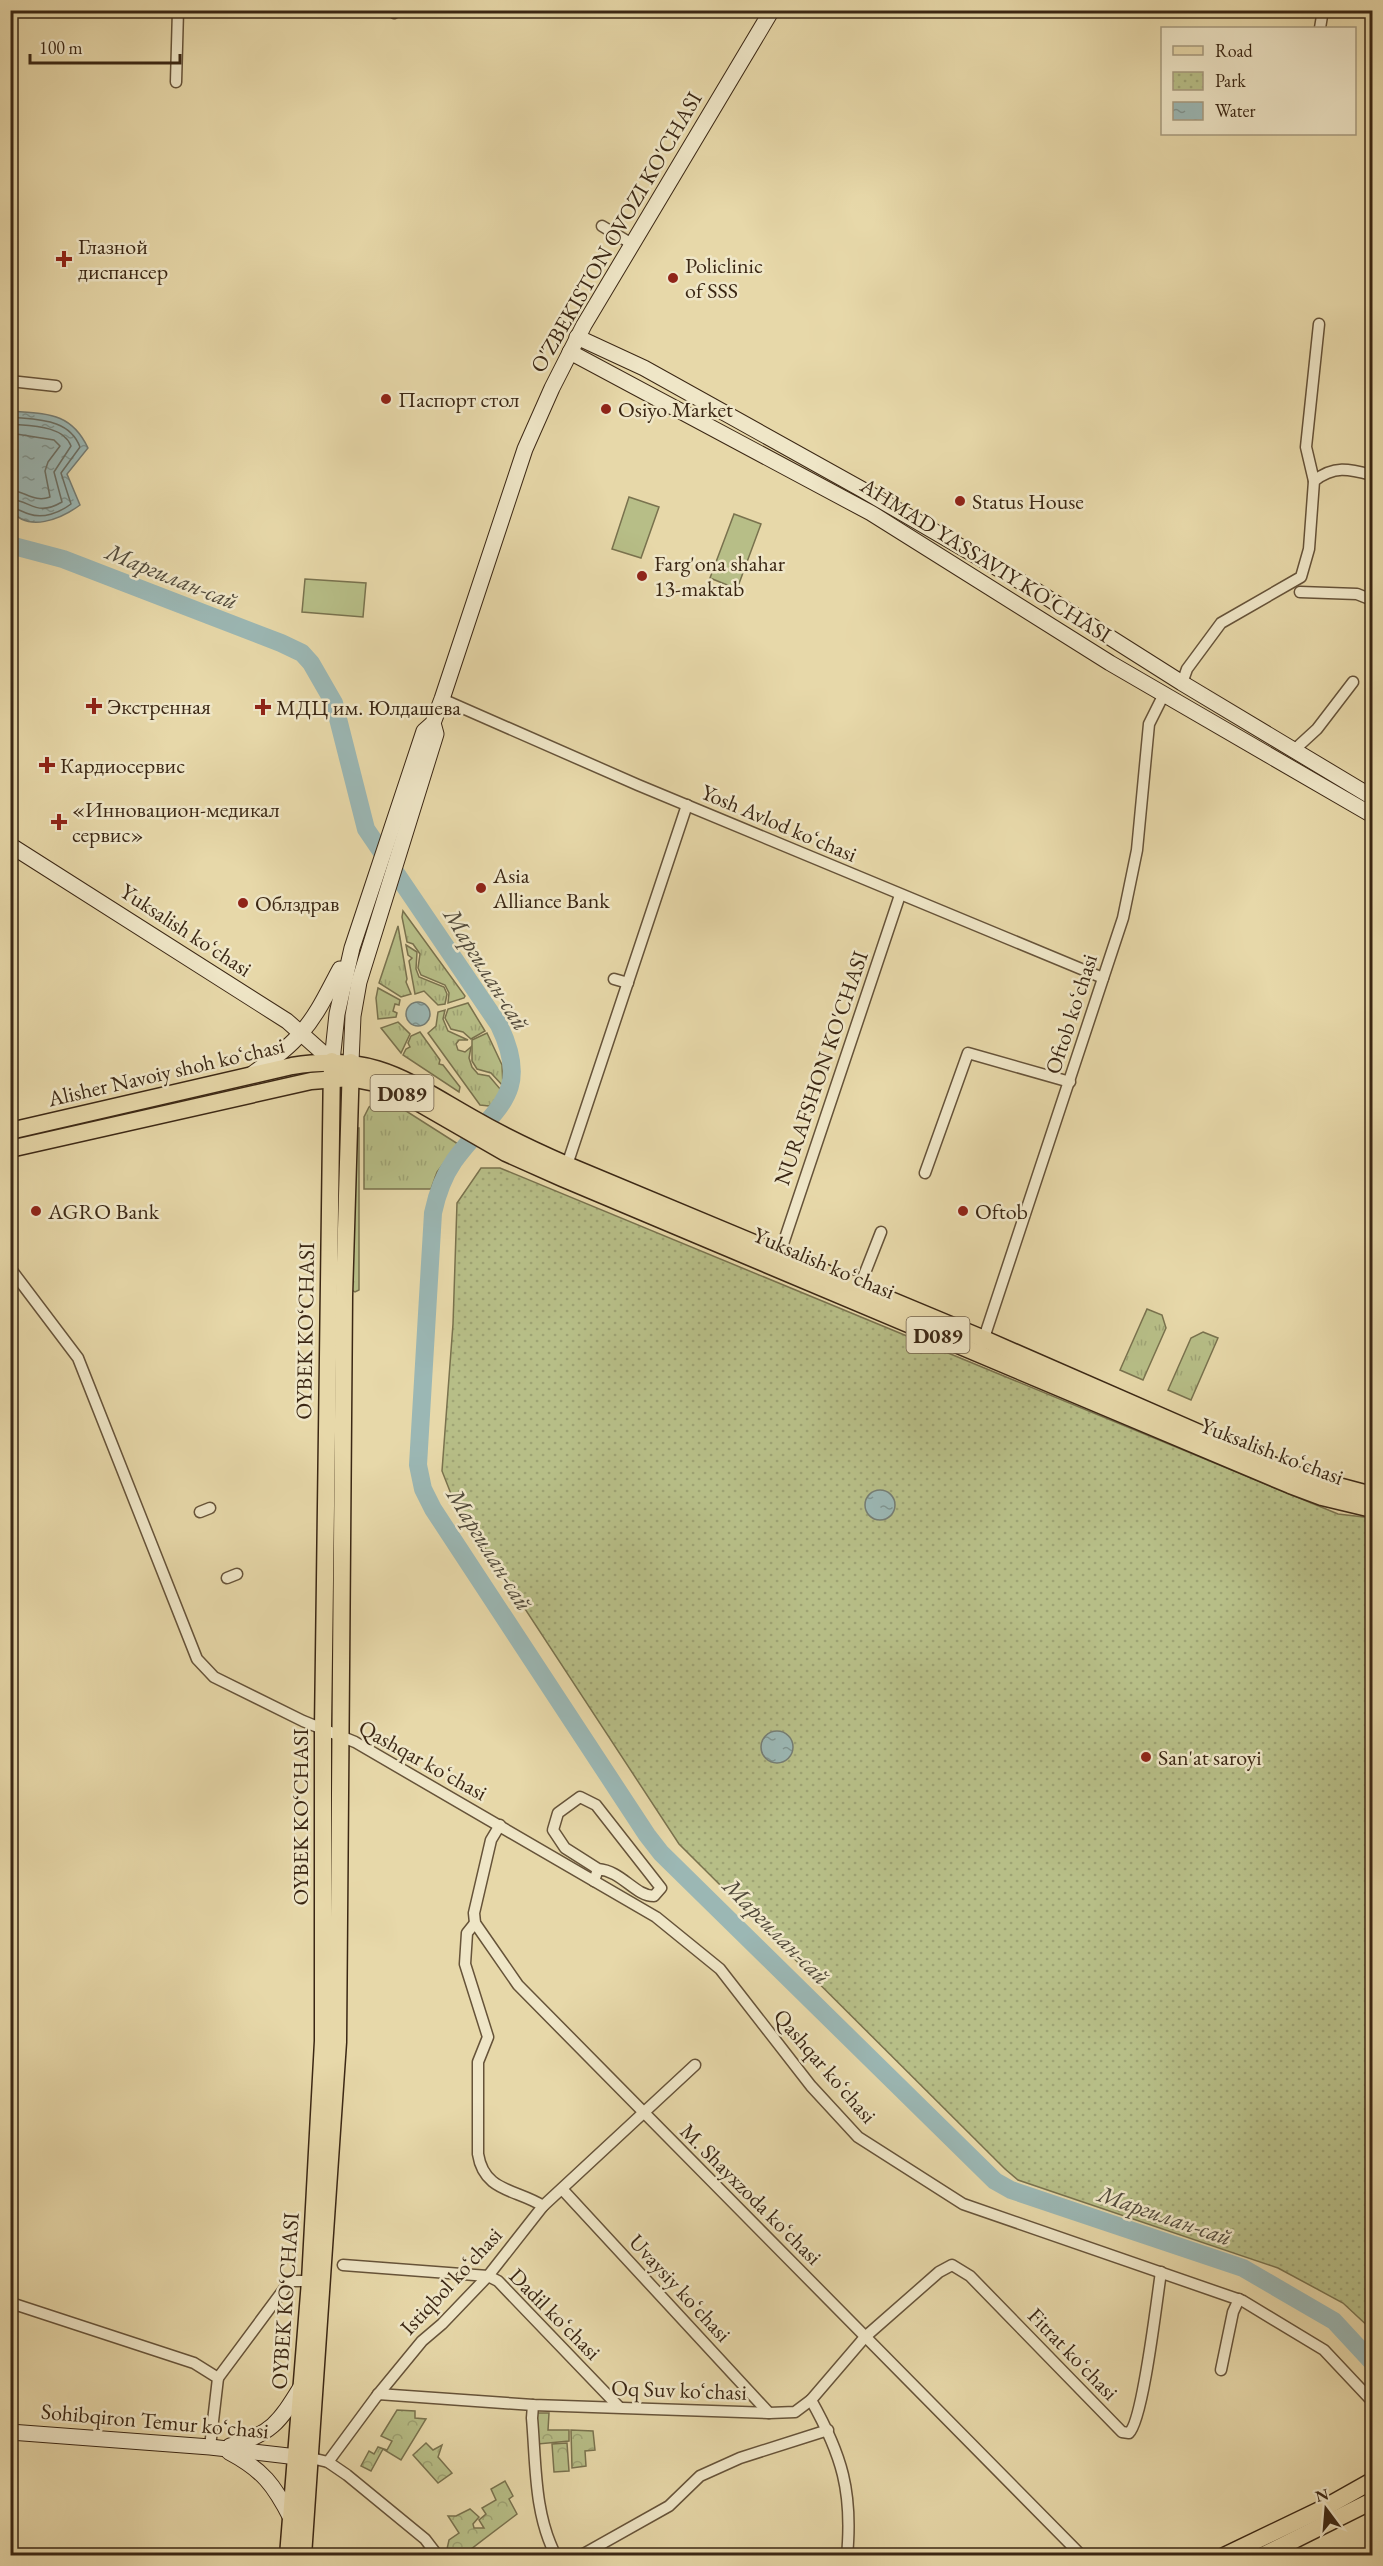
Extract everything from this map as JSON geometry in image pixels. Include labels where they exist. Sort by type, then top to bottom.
[{"type":"main road","name":"O'ZBEKISTON OVOZI KO'CHASI","points":[[331,1078],[337,1014],[352,948],[424,731],[433,723],[442,699],[525,449],[577,337],[772,10]]},
{"type":"main road","name":"AHMAD YASSAVIY KO'CHASI","points":[[577,337],[644,368],[853,484],[1035,590],[1182,683],[1372,797]]},
{"type":"main road","name":"AHMAD YASSAVIY KO'CHASI","points":[[570,352],[871,513],[1164,694],[1372,815]]},
{"type":"main road","name":"O'ZBEKISTON OVOZI KO'CHASI","points":[[350,1070],[353,1016],[359,982],[436,734],[433,723]]},
{"type":"main road","name":"Yuksalish koʻchasi","points":[[10,846],[203,966],[302,1033],[332,1061]]},
{"type":"main road","points":[[251,1075],[282,1052],[302,1033],[319,1009],[352,948]]},
{"type":"main road","name":"Alisher Navoiy shoh koʻchasi","points":[[10,1131],[292,1066],[332,1061],[350,1070]]},
{"type":"main road","name":"Yuksalish koʻchasi","points":[[331,1078],[350,1070],[469,1125],[510,1147],[981,1346],[1293,1474],[1372,1495]]},
{"type":"main road","name":"OYBEK KO‘CHASI","points":[[288,2556],[291,2518],[303,2457],[338,2042],[344,1300],[350,1070]]},
{"type":"main road","name":"Alisher Navoiy shoh koʻchasi","points":[[10,1149],[331,1078]]},
{"type":"main road","name":"OYBEK KO‘CHASI","points":[[303,2556],[301,2387],[310,2281],[323,2041],[323,1729],[331,1078]]},
{"type":"main road","name":"Yuksalish koʻchasi","points":[[510,1147],[567,1166],[780,1253],[1290,1485],[1322,1497],[1372,1509]]},
{"type":"main road","points":[[215,2448],[248,2440],[268,2431],[282,2417],[301,2387]]},
{"type":"main road","name":"Sohibqiron Temur koʻchasi","points":[[10,2432],[303,2457]]},
{"type":"main road","points":[[215,2448],[262,2473],[274,2486],[291,2518]]},
{"type":"main road","points":[[1224,2556],[1305,2517],[1372,2481]]},
{"type":"main road","points":[[1262,2556],[1372,2501]]},
{"type":"street","points":[[176,82],[178,10]]},
{"type":"street","points":[[1320,27],[1323,10]]},
{"type":"street","points":[[602,226],[632,244]]},
{"type":"street","points":[[1182,683],[1187,669],[1221,623],[1301,577],[1309,549],[1314,480],[1306,447],[1318,324]]},
{"type":"street","points":[[10,381],[56,386]]},
{"type":"street","points":[[1314,480],[1325,472],[1348,469],[1372,475]]},
{"type":"street","points":[[1300,592],[1357,594],[1372,600]]},
{"type":"street","points":[[1293,751],[1317,729],[1353,682]]},
{"type":"street","name":"Oftob koʻchasi","points":[[981,1346],[1123,918],[1137,850],[1149,724],[1164,694]]},
{"type":"street","name":"Yosh Avlod koʻchasi","points":[[442,699],[687,806],[1103,978]]},
{"type":"street","points":[[567,1166],[687,806]]},
{"type":"street","name":"NURAFSHON KO'CHASI","points":[[780,1253],[900,895]]},
{"type":"street","points":[[614,979],[628,983]]},
{"type":"street","points":[[925,1173],[968,1053],[1070,1082]]},
{"type":"street","points":[[859,1288],[881,1232]]},
{"type":"street","name":"Qashqar koʻchasi","points":[[10,1268],[78,1358],[197,1659],[214,1677],[355,1742],[656,1917],[720,1969],[811,2086],[858,2137],[963,2204],[1239,2299],[1324,2350],[1372,2401]]},
{"type":"street","points":[[580,1797],[596,1805],[660,1887],[654,1896],[647,1896],[620,1876],[598,1869],[565,1848],[553,1830],[558,1813],[580,1797]]},
{"type":"street","points":[[500,1825],[492,1840],[474,1913],[475,1923],[468,1933],[465,1964],[489,2037],[478,2062],[478,2154],[480,2165],[491,2182],[504,2190],[531,2198],[543,2206]]},
{"type":"street","points":[[594,1881],[598,1869]]},
{"type":"street","name":"M. Shayxzoda koʻchasi","points":[[475,1923],[518,1985],[1082,2556]]},
{"type":"street","name":"Istiqbol koʻchasi","points":[[328,2462],[378,2394],[422,2341],[442,2324],[488,2276],[543,2206],[695,2065]]},
{"type":"street","name":"Uvaysiy koʻchasi","points":[[562,2188],[769,2413]]},
{"type":"street","name":"Dadil koʻchasi","points":[[343,2265],[488,2276],[498,2281],[619,2407]]},
{"type":"street","name":"Fitrat koʻchasi","points":[[865,2337],[939,2272],[952,2265],[970,2276],[1122,2432],[1129,2433],[1134,2429],[1141,2398],[1161,2272]]},
{"type":"street","points":[[215,2448],[218,2378],[290,2281],[310,2281]]},
{"type":"street","points":[[1221,2370],[1233,2312],[1239,2299]]},
{"type":"street","points":[[10,2300],[14,2304],[194,2363],[218,2378]]},
{"type":"street","points":[[847,2556],[849,2513],[845,2478],[828,2430],[811,2400],[865,2337]]},
{"type":"street","name":"Oq Suv koʻchasi","points":[[378,2394],[533,2405],[769,2413],[795,2412],[811,2400]]},
{"type":"street","points":[[533,2405],[541,2517],[555,2556]]},
{"type":"street","points":[[580,2556],[669,2506],[700,2476],[740,2458],[828,2430]]},
{"type":"street","points":[[303,2457],[328,2462],[347,2475],[425,2539],[438,2556]]},
{"type":"green space","points":[[629,497],[659,507],[641,558],[612,549]]},
{"type":"green space","points":[[734,514],[761,524],[737,589],[710,578]]},
{"type":"green space","points":[[305,579],[366,583],[363,617],[302,612]]},
{"type":"green space","points":[[403,911],[465,996],[464,998],[448,1003],[449,993],[445,985],[421,975],[418,968],[420,954],[413,944],[407,942]]},
{"type":"green space","points":[[398,926],[406,982],[411,994],[401,997],[379,983]]},
{"type":"green space","points":[[406,945],[417,952],[416,969],[419,977],[444,987],[447,994],[445,1004],[438,1005],[424,991],[415,994],[409,961],[412,958],[408,955]]},
{"type":"green space","points":[[378,988],[400,1000],[399,1005],[395,1004],[393,1011],[397,1013],[396,1017],[378,1019],[376,998]]},
{"type":"green space","points":[[468,1003],[485,1031],[471,1039],[463,1032],[451,1029],[445,1018],[448,1009]]},
{"type":"green space","points":[[445,1010],[443,1019],[448,1031],[468,1040],[459,1040],[456,1044],[458,1050],[465,1052],[471,1047],[469,1058],[472,1067],[478,1074],[489,1076],[501,1090],[495,1102],[489,1106],[480,1105],[428,1033],[436,1026],[438,1012]]},
{"type":"green space","points":[[398,1022],[410,1034],[401,1053],[381,1028]]},
{"type":"green space","points":[[420,1032],[440,1060],[439,1064],[443,1065],[460,1087],[459,1092],[403,1055],[410,1047],[408,1043],[411,1036]]},
{"type":"green space","points":[[487,1033],[502,1065],[503,1086],[491,1073],[477,1069],[472,1061],[472,1040]]},
{"type":"green space","points":[[379,1101],[392,1102],[458,1144],[437,1172],[431,1189],[364,1189],[364,1117],[369,1107]]},
{"type":"green space","points":[[357,1128],[359,1128],[359,1290],[355,1292],[352,1290]]},
{"type":"green space","points":[[481,1168],[500,1168],[1338,1514],[1372,1518],[1372,2330],[1343,2303],[1278,2268],[1018,2180],[679,1844],[453,1499],[442,1471],[453,1324],[457,1203]]},
{"type":"green space","points":[[1147,1309],[1162,1315],[1166,1328],[1143,1380],[1120,1370]]},
{"type":"green space","points":[[1203,1332],[1218,1338],[1191,1400],[1168,1390],[1191,1338]]},
{"type":"green space","points":[[397,2410],[415,2411],[415,2418],[426,2419],[401,2460],[383,2449],[371,2471],[361,2466],[369,2451],[374,2454],[378,2447],[387,2450],[392,2441],[381,2436]]},
{"type":"green space","points":[[536,2413],[549,2413],[548,2430],[569,2430],[569,2441],[538,2444]]},
{"type":"green space","points":[[571,2430],[593,2431],[595,2450],[585,2451],[586,2466],[572,2468]]},
{"type":"green space","points":[[426,2443],[433,2450],[442,2445],[438,2457],[452,2473],[438,2483],[413,2455]]},
{"type":"green space","points":[[567,2443],[569,2471],[554,2472],[552,2444]]},
{"type":"green space","points":[[505,2481],[513,2496],[509,2499],[517,2514],[471,2549],[459,2555],[453,2555],[447,2549],[449,2540],[459,2533],[448,2516],[456,2516],[470,2509],[479,2517],[473,2524],[474,2528],[484,2528],[479,2520],[486,2514],[482,2508],[496,2500],[491,2489]]},
{"type":"water","points":[[10,411],[57,417],[74,427],[81,436],[88,448],[67,474],[80,505],[54,519],[35,522],[18,517],[11,510]]},
{"type":"water","points":[[418,1002],[427,1005],[430,1014],[427,1023],[418,1026],[409,1023],[406,1014],[409,1005]]},
{"type":"water","points":[[880,1490],[891,1494],[895,1505],[891,1516],[880,1520],[869,1516],[865,1505],[869,1494]]},
{"type":"water","points":[[777,1731],[788,1736],[793,1747],[788,1758],[777,1763],[766,1758],[761,1747],[766,1736]]},
{"type":"waterway","name":"Маргилан-сай","points":[[10,545],[63,559],[302,653],[311,663],[334,703],[366,829],[499,1025],[509,1049],[512,1069],[510,1086],[494,1114],[450,1167],[436,1199],[433,1213],[418,1465],[423,1489],[433,1509],[647,1835],[661,1853],[995,2181],[1011,2190],[1243,2268],[1334,2321],[1372,2362]]},
{"type":"place","name":"Глазной диспансер","points":[[64,259]]},
{"type":"place","name":"Policlinic of SSS","points":[[673,278]]},
{"type":"place","name":"Паспорт стол","points":[[386,399]]},
{"type":"place","name":"Osiyo Market","points":[[606,409]]},
{"type":"place","name":"Status House","points":[[960,501]]},
{"type":"place","name":"Farg'ona shahar 13-maktab","points":[[642,576]]},
{"type":"place","name":"Экстренная","points":[[94,706]]},
{"type":"place","name":"МДЦ им. Юлдашева","points":[[263,707]]},
{"type":"place","name":"Кардиосервис","points":[[47,765]]},
{"type":"place","name":"«Инновацион-медикал сервис»","points":[[59,822]]},
{"type":"place","name":"Asia Alliance Bank","points":[[481,888]]},
{"type":"place","name":"Облздрав","points":[[243,903]]},
{"type":"place","name":"AGRO Bank","points":[[36,1211]]},
{"type":"place","name":"Oftob","points":[[963,1211]]},
{"type":"place","name":"San'at saroyi","points":[[1146,1757]]}]
